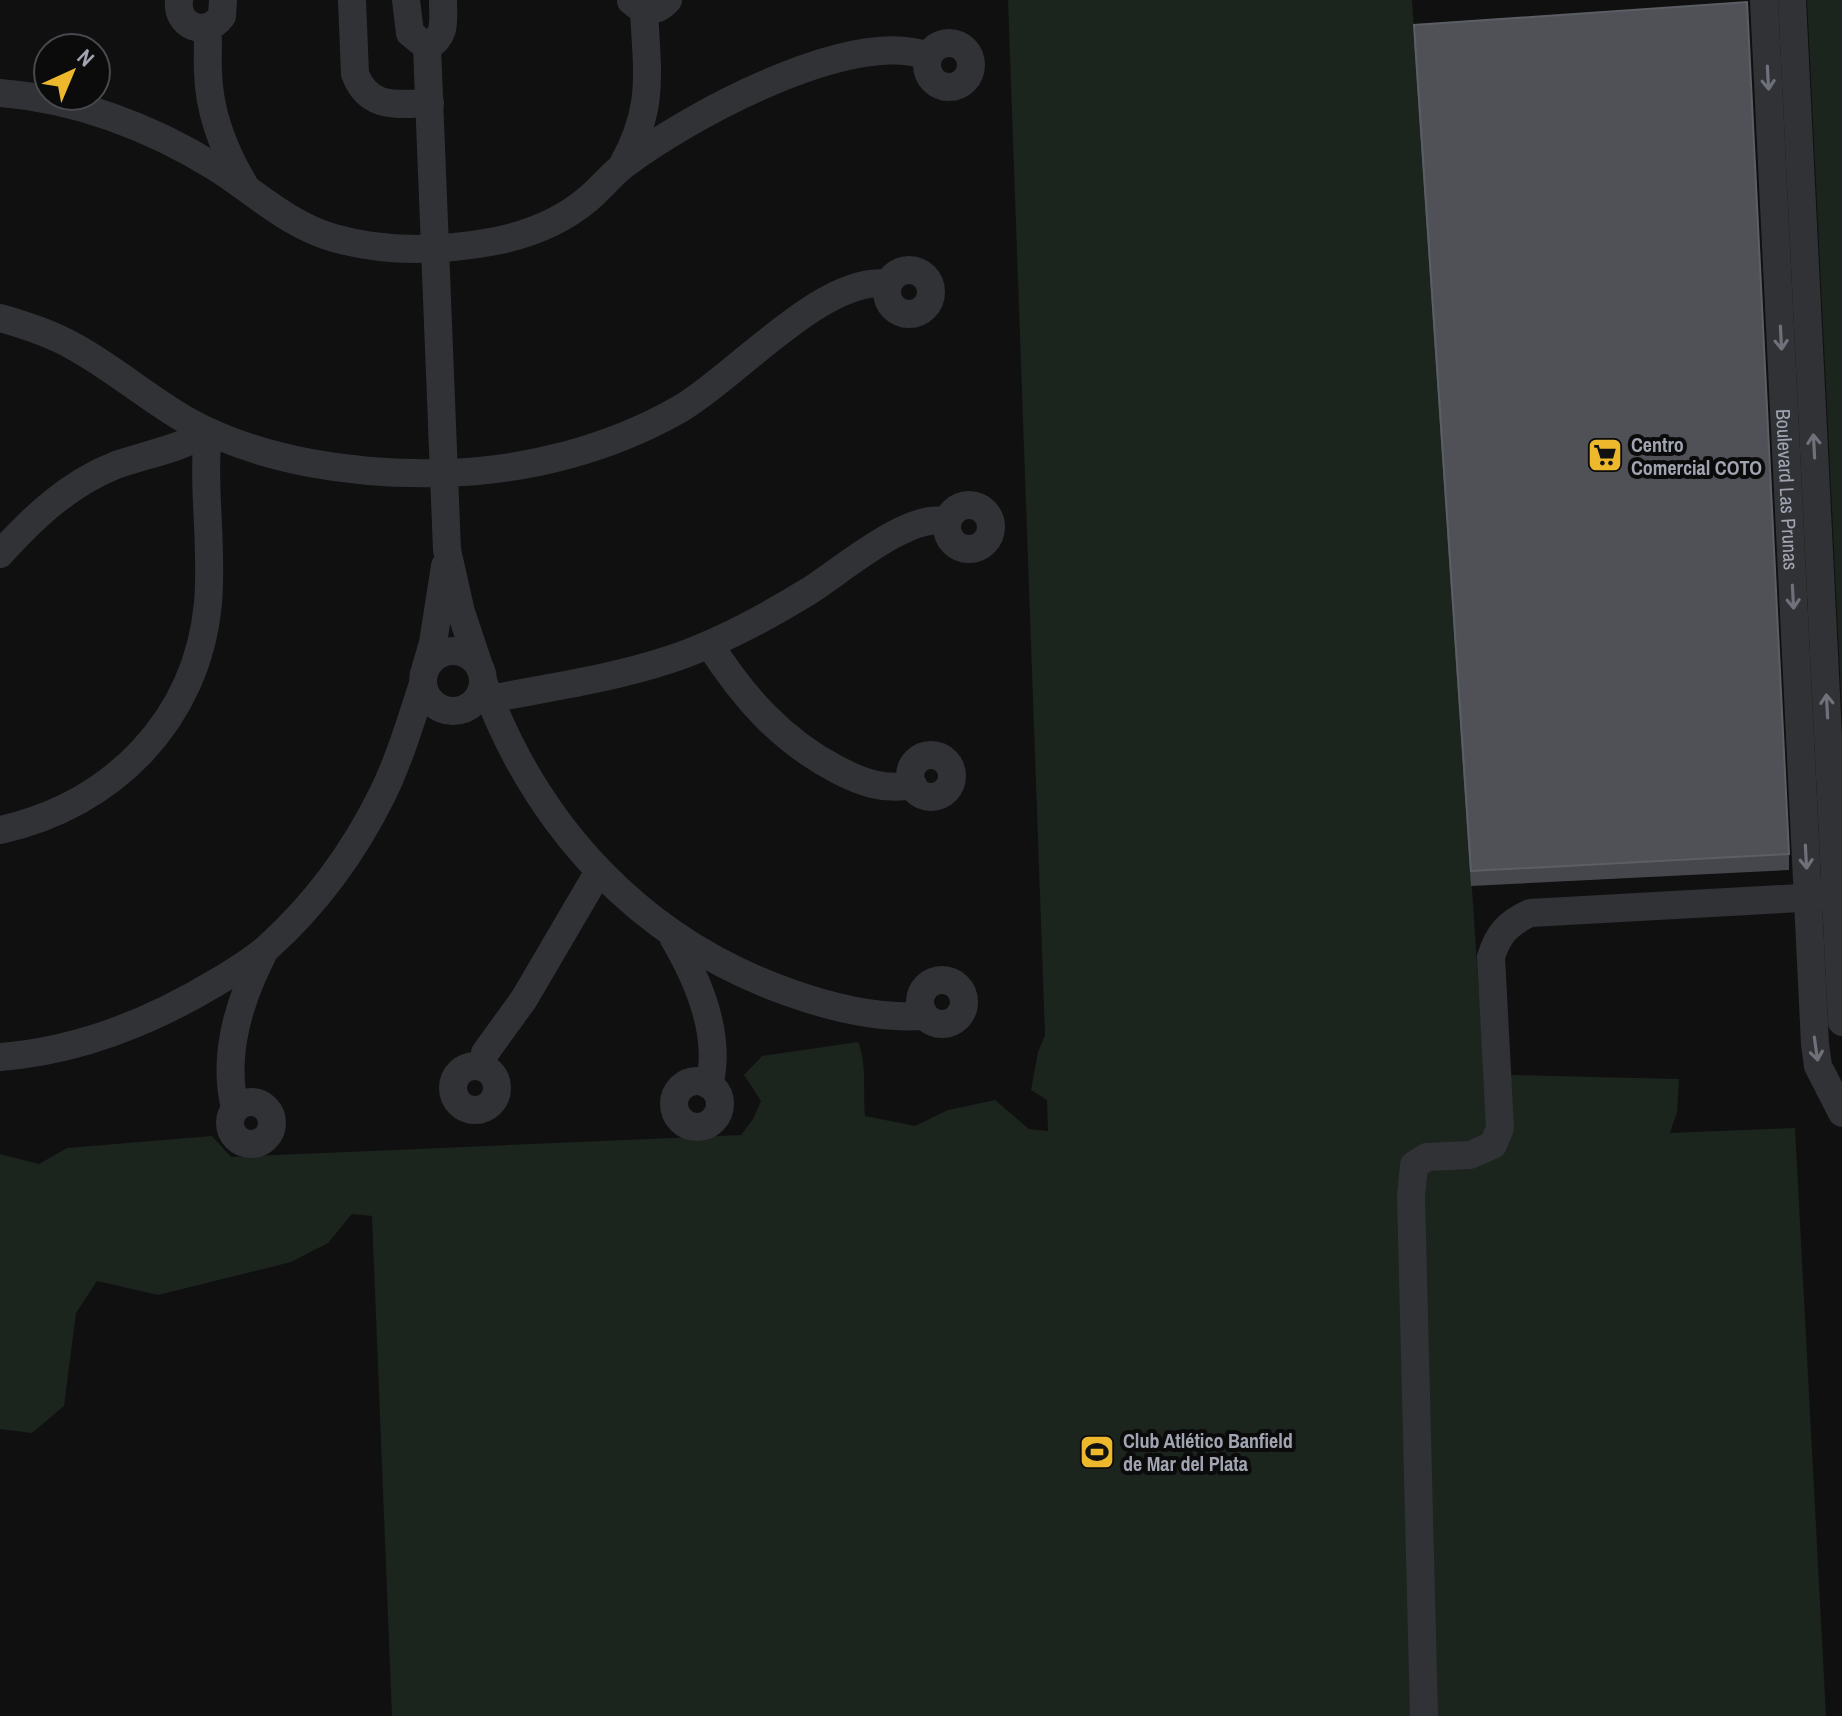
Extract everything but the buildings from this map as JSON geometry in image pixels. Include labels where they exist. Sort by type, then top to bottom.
[{"type":"street","points":[[179,0],[184,21],[197,29],[207,28],[222,16],[223,0]]},
{"type":"street","points":[[352,0],[355,74],[360,85],[375,100],[400,104],[430,103]]},
{"type":"street","points":[[0,1057],[83,1042],[150,1018],[207,988],[265,950],[306,908],[346,857],[383,794],[400,750],[433,643],[447,550],[427,47],[410,33],[406,0]]},
{"type":"street","points":[[427,47],[437,42],[442,34],[443,0]]},
{"type":"street","name":"Boulevard Las Prunas","points":[[1764,0],[1789,221],[1842,1022]]},
{"type":"street","name":"Boulevard Las Prunas","points":[[1792,0],[1789,221],[1808,897],[1818,1066],[1842,1113]]},
{"type":"street","points":[[622,166],[634,145],[645,111],[648,90],[647,3]]},
{"type":"street","points":[[207,28],[207,68],[213,112],[225,151],[245,187]]},
{"type":"street","points":[[0,93],[58,101],[138,127],[183,149],[303,226],[333,238],[367,246],[434,248],[497,240],[547,226],[587,199],[622,166],[701,115],[780,78],[839,59],[874,53],[906,49],[928,56]]},
{"type":"street","points":[[0,318],[73,345],[159,404],[208,432],[250,447],[313,462],[378,471],[445,473],[529,463],[609,442],[680,408],[818,305],[861,285],[877,282],[888,284]]},
{"type":"street","points":[[0,554],[44,508],[76,485],[116,466],[185,446],[208,432]]},
{"type":"street","points":[[0,830],[71,805],[111,780],[146,749],[187,686],[197,663],[208,603],[210,569],[205,461],[208,432]]},
{"type":"street","points":[[484,681],[602,678],[669,660],[710,645],[770,614],[900,532],[929,520],[947,522]]},
{"type":"street","points":[[447,550],[461,612],[502,726],[529,778],[555,818],[599,871],[671,935],[717,963],[755,981],[838,1008],[881,1016],[925,1016]]},
{"type":"street","points":[[710,645],[742,692],[797,746],[820,761],[868,783],[898,788],[913,785]]},
{"type":"street","points":[[484,681],[464,652],[454,650],[438,655],[425,676],[430,700],[437,706],[481,712],[502,726]]},
{"type":"street","points":[[400,750],[421,726],[478,698],[484,681]]},
{"type":"street","points":[[482,1067],[485,1053],[537,979],[599,871]]},
{"type":"street","points":[[1424,1716],[1411,1196],[1414,1165],[1427,1157],[1470,1155],[1493,1145],[1500,1128],[1491,957],[1496,941],[1503,929],[1530,913],[1836,896]]},
{"type":"street","points":[[671,935],[691,970],[707,1021],[714,1068],[709,1085]]},
{"type":"street","points":[[235,1108],[229,1068],[233,1044],[247,987],[265,950]]},
{"type":"shaded area","points":[[1008,0],[1412,0],[1485,1082],[1514,1075],[1679,1079],[1677,1112],[1670,1133],[1795,1128],[1826,1716],[392,1716],[372,1216],[352,1214],[328,1243],[291,1262],[158,1295],[97,1281],[76,1313],[64,1406],[32,1433],[0,1429],[0,1154],[39,1164],[67,1148],[212,1136],[231,1157],[741,1135],[761,1101],[744,1075],[762,1056],[858,1042],[864,1068],[865,1116],[915,1126],[948,1110],[995,1100],[1029,1129],[1048,1131],[1047,1100],[1031,1090],[1038,1052],[1045,1035]]},
{"type":"shaded area","points":[[1807,0],[1842,0],[1842,714]]},
{"type":"place","name":"Centro Comercial COTO","points":[[1605,455]]},
{"type":"place","name":"Club Atlético Banfield de Mar del Plata","points":[[1097,1452]]}]
